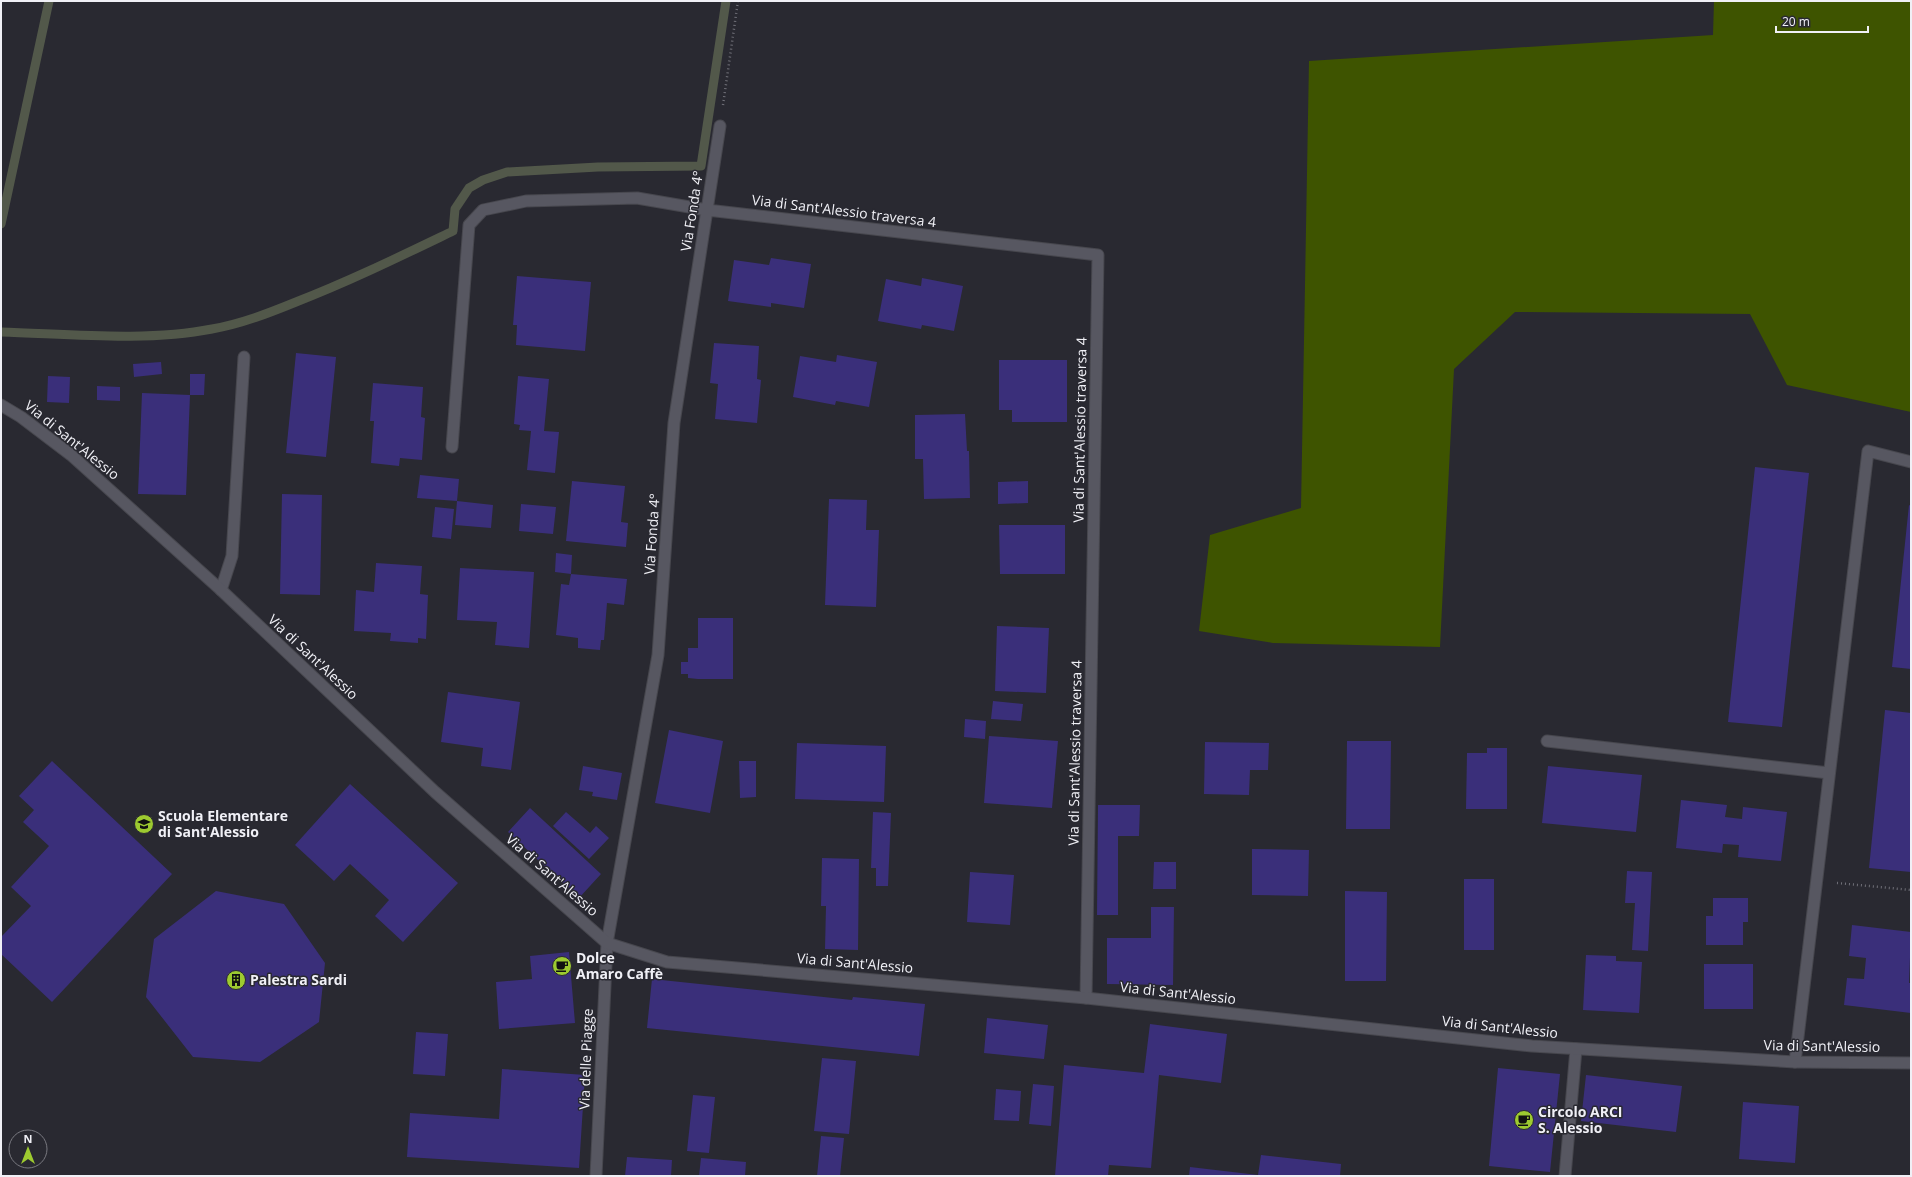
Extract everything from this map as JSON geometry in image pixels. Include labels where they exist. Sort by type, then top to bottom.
[{"type":"street","name":"Via Fonda 4°","points":[[607,943],[658,655],[674,424],[720,126]]},
{"type":"street","points":[[452,447],[469,225],[483,210],[526,201],[637,198],[707,210]]},
{"type":"street","name":"Via di Sant'Alessio traversa 4","points":[[707,210],[1098,256],[1086,998]]},
{"type":"street","points":[[221,590],[232,556],[244,357]]},
{"type":"street","name":"Via di Sant'Alessio","points":[[1,405],[21,417],[71,455],[221,590],[427,784],[607,943],[667,962],[1086,998],[1509,1044],[1795,1062],[1911,1063]]},
{"type":"street","points":[[1795,1062],[1868,451],[1911,462]]},
{"type":"street","points":[[1548,741],[1829,773]]},
{"type":"street","name":"Via delle Piagge","points":[[596,1176],[607,943]]},
{"type":"street","points":[[1565,1176],[1576,1049]]},
{"type":"path","points":[[720,126],[738,1]]},
{"type":"path","points":[[1817,881],[1911,890]]},
{"type":"green space","points":[[1714,1],[1911,1],[1911,412],[1787,385],[1750,314],[1515,312],[1454,369],[1440,647],[1273,643],[1199,631],[1210,535],[1301,508],[1309,61],[1713,35]]},
{"type":"building","points":[[771,258],[811,264],[804,308],[771,303],[771,307],[728,301],[734,260],[769,265]]},
{"type":"building","points":[[517,276],[591,282],[585,351],[516,345],[517,325],[513,325]]},
{"type":"building","points":[[922,278],[963,286],[954,331],[922,325],[921,329],[878,321],[886,279],[921,286]]},
{"type":"building","points":[[714,343],[759,346],[757,379],[761,380],[757,423],[715,419],[718,384],[710,383]]},
{"type":"building","points":[[296,353],[336,357],[326,457],[286,453]]},
{"type":"building","points":[[837,355],[877,362],[869,407],[836,401],[835,405],[793,397],[800,356],[836,362]]},
{"type":"building","points":[[999,360],[1067,360],[1067,422],[1012,422],[1012,410],[999,410]]},
{"type":"building","points":[[161,362],[162,374],[134,377],[133,364]]},
{"type":"building","points":[[190,374],[205,374],[204,395],[190,395]]},
{"type":"building","points":[[48,376],[70,377],[69,403],[47,402]]},
{"type":"building","points":[[518,376],[549,379],[544,431],[559,432],[555,473],[527,470],[531,431],[519,430],[520,425],[514,424]]},
{"type":"building","points":[[373,383],[423,387],[421,417],[425,418],[422,460],[400,458],[399,466],[371,463],[374,421],[370,421]]},
{"type":"building","points":[[97,386],[120,387],[120,401],[97,400]]},
{"type":"building","points":[[142,393],[190,395],[186,495],[138,494]]},
{"type":"building","points":[[965,414],[967,451],[969,451],[970,498],[924,499],[923,459],[915,459],[915,415]]},
{"type":"building","points":[[1755,467],[1809,473],[1782,727],[1728,722]]},
{"type":"building","points":[[420,475],[459,479],[457,501],[417,498]]},
{"type":"building","points":[[572,481],[625,486],[621,522],[628,523],[626,547],[566,541]]},
{"type":"building","points":[[1028,481],[1028,503],[998,504],[998,482]]},
{"type":"building","points":[[282,494],[322,495],[320,595],[280,594]]},
{"type":"building","points":[[829,499],[867,500],[866,530],[879,530],[876,607],[825,605]]},
{"type":"building","points":[[457,501],[493,505],[491,528],[455,525]]},
{"type":"building","points":[[521,504],[556,507],[553,534],[519,531]]},
{"type":"building","points":[[1909,505],[1911,506],[1911,669],[1892,667]]},
{"type":"building","points":[[435,507],[454,509],[451,539],[432,537]]},
{"type":"building","points":[[999,525],[1065,525],[1065,574],[1000,574]]},
{"type":"building","points":[[556,553],[572,555],[571,574],[555,572]]},
{"type":"building","points":[[376,563],[422,566],[420,594],[428,595],[426,639],[418,638],[418,643],[390,641],[391,633],[354,631],[356,590],[374,592]]},
{"type":"building","points":[[460,568],[534,572],[529,648],[495,645],[497,622],[457,620]]},
{"type":"building","points":[[571,574],[627,579],[624,605],[607,603],[604,640],[601,640],[600,650],[578,648],[578,638],[556,635],[561,584],[569,585]]},
{"type":"building","points":[[698,618],[733,618],[733,679],[698,679],[688,678],[688,674],[681,674],[681,662],[688,662],[688,648],[698,648]]},
{"type":"building","points":[[997,626],[1049,628],[1046,693],[995,691]]},
{"type":"building","points":[[448,692],[520,702],[511,770],[481,766],[483,748],[441,742]]},
{"type":"building","points":[[993,701],[1023,704],[1021,721],[991,719]]},
{"type":"building","points":[[1885,710],[1911,713],[1911,872],[1869,868]]},
{"type":"building","points":[[965,719],[986,721],[985,739],[964,737]]},
{"type":"building","points":[[669,730],[723,741],[710,813],[655,803]]},
{"type":"building","points":[[989,736],[1058,741],[1052,808],[984,803]]},
{"type":"building","points":[[1347,741],[1391,741],[1390,829],[1346,829]]},
{"type":"building","points":[[1205,742],[1269,743],[1268,770],[1250,770],[1249,795],[1204,794]]},
{"type":"building","points":[[797,743],[886,746],[884,802],[795,799]]},
{"type":"building","points":[[1487,748],[1507,748],[1507,809],[1466,809],[1467,753],[1487,753]]},
{"type":"building","points":[[52,761],[172,874],[52,1002],[1,954],[1,937],[31,906],[11,887],[49,846],[23,822],[34,810],[19,796]]},
{"type":"building","points":[[739,761],[756,761],[756,797],[740,798]]},
{"type":"building","points":[[583,766],[622,773],[617,800],[592,796],[593,792],[579,790]]},
{"type":"building","points":[[1548,766],[1642,775],[1636,832],[1542,823]]},
{"type":"building","points":[[350,784],[458,883],[403,942],[375,916],[389,900],[350,864],[334,881],[295,845]]},
{"type":"building","points":[[1681,800],[1727,805],[1725,817],[1742,819],[1743,807],[1787,812],[1781,861],[1738,857],[1739,845],[1723,844],[1722,853],[1676,848]]},
{"type":"building","points":[[1098,805],[1140,805],[1139,836],[1118,836],[1118,915],[1097,915]]},
{"type":"building","points":[[530,808],[601,874],[579,898],[508,832]]},
{"type":"building","points":[[566,812],[590,833],[596,826],[609,838],[589,859],[553,826]]},
{"type":"building","points":[[873,812],[891,813],[888,886],[876,886],[876,868],[871,868]]},
{"type":"building","points":[[1252,849],[1309,850],[1308,896],[1252,895]]},
{"type":"building","points":[[822,858],[859,859],[858,950],[825,949],[826,906],[821,906]]},
{"type":"building","points":[[1154,862],[1176,862],[1176,889],[1153,889]]},
{"type":"building","points":[[1627,871],[1652,872],[1648,951],[1632,950],[1635,903],[1625,903]]},
{"type":"building","points":[[970,872],[1014,875],[1010,925],[967,922]]},
{"type":"building","points":[[1464,879],[1494,879],[1494,950],[1464,950]]},
{"type":"building","name":"Palestra Sardi","points":[[216,891],[284,904],[325,963],[319,1022],[260,1062],[193,1057],[146,997],[154,939]]},
{"type":"building","points":[[1345,891],[1387,892],[1386,981],[1345,981]]},
{"type":"building","points":[[1713,898],[1748,898],[1748,922],[1743,922],[1743,945],[1706,945],[1706,916],[1713,916]]},
{"type":"building","points":[[1151,907],[1174,907],[1173,985],[1107,984],[1107,938],[1151,938]]},
{"type":"building","points":[[1852,925],[1911,932],[1909,983],[1911,983],[1911,1013],[1844,1005],[1847,978],[1864,979],[1866,958],[1849,956]]},
{"type":"building","points":[[569,952],[575,1023],[499,1029],[496,982],[532,979],[530,956]]},
{"type":"building","points":[[1586,955],[1616,956],[1616,961],[1642,962],[1639,1013],[1583,1010]]},
{"type":"building","points":[[1704,964],[1753,964],[1753,1009],[1704,1009]]},
{"type":"building","points":[[652,979],[852,1000],[853,997],[925,1004],[919,1056],[647,1028]]},
{"type":"building","points":[[987,1018],[1048,1025],[1044,1059],[984,1053]]},
{"type":"building","points":[[1150,1024],[1227,1034],[1221,1083],[1159,1075],[1151,1168],[1109,1165],[1108,1176],[1055,1176],[1064,1065],[1144,1073]]},
{"type":"building","points":[[416,1032],[448,1034],[445,1076],[413,1074]]},
{"type":"building","points":[[822,1058],[856,1061],[849,1134],[814,1131]]},
{"type":"building","name":"Circolo ARCI S. Alessio","points":[[1498,1068],[1560,1074],[1550,1172],[1489,1166]]},
{"type":"building","points":[[502,1069],[585,1075],[579,1168],[407,1157],[410,1113],[499,1119]]},
{"type":"building","points":[[1586,1075],[1682,1086],[1676,1132],[1581,1121]]},
{"type":"building","points":[[1033,1084],[1054,1086],[1051,1126],[1029,1124]]},
{"type":"building","points":[[996,1089],[1021,1091],[1019,1121],[994,1120]]},
{"type":"building","points":[[693,1095],[715,1097],[709,1153],[687,1151]]},
{"type":"building","points":[[1743,1102],[1799,1106],[1795,1163],[1739,1159]]},
{"type":"building","points":[[821,1136],[844,1138],[840,1176],[817,1176]]},
{"type":"building","points":[[1261,1155],[1341,1164],[1340,1176],[1189,1176],[1190,1167],[1258,1175]]},
{"type":"building","points":[[627,1157],[672,1160],[671,1176],[625,1176]]},
{"type":"building","points":[[701,1158],[746,1162],[745,1176],[699,1176]]},
{"type":"waterway","points":[[1,224],[49,1]]},
{"type":"waterway","points":[[1,332],[134,336],[187,333],[223,327],[255,318],[336,286],[453,231],[455,209],[469,188],[483,180],[507,172],[598,167],[701,166],[726,1]]},
{"type":"place","name":"Scuola Elementare di Sant'Alessio","points":[[144,824]]},
{"type":"place","name":"Dolce Amaro Caffè","points":[[562,966]]},
{"type":"place","name":"Palestra Sardi","points":[[236,980]]},
{"type":"place","name":"Circolo ARCI S. Alessio","points":[[1524,1120]]}]
